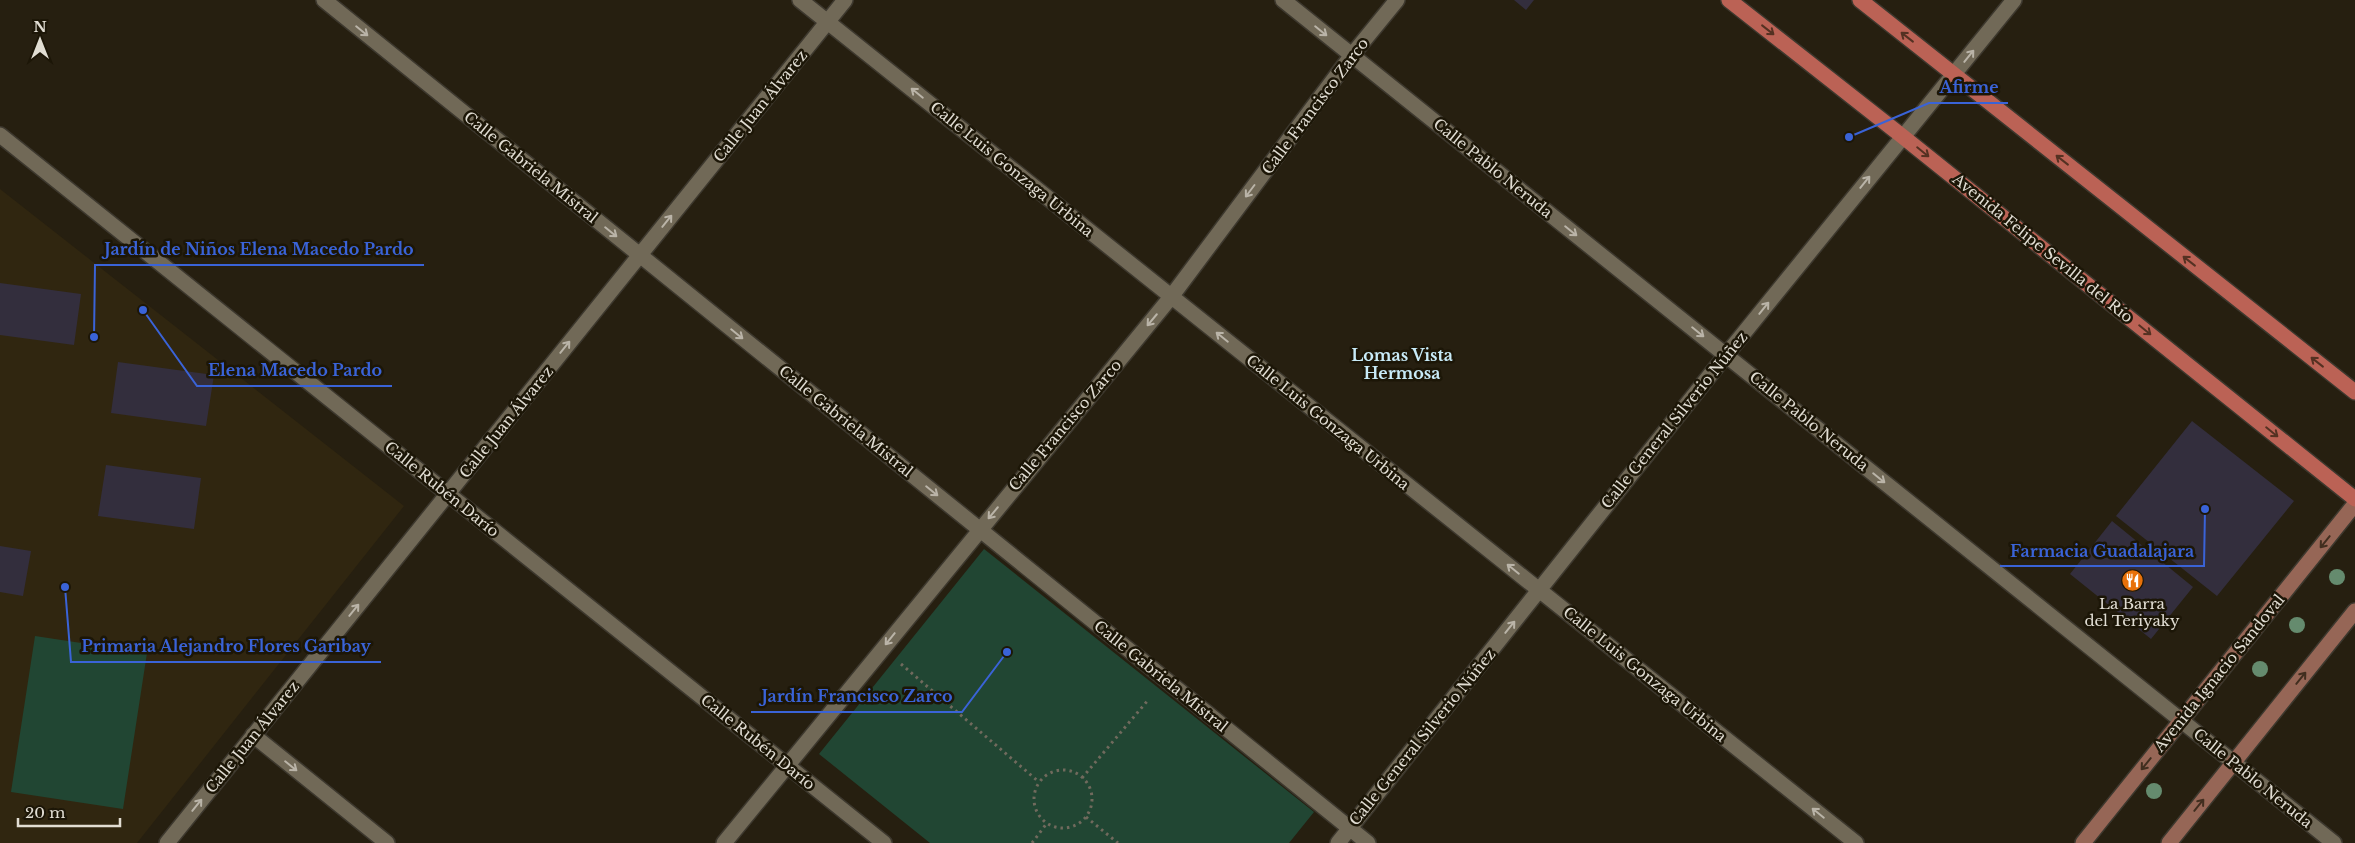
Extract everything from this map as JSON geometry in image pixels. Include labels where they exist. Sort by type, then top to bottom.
[{"type":"main road","name":"Avenida Felipe Sevilla del Río","points":[[1729,0],[2355,499]]},
{"type":"main road","points":[[1860,0],[2355,392]]},
{"type":"main road","name":"Avenida Ignacio Sandoval","points":[[2084,843],[2355,504]]},
{"type":"main road","points":[[2169,843],[2355,611]]},
{"type":"street","name":"Calle Gabriela Mistral","points":[[324,0],[1368,843]]},
{"type":"street","name":"Calle Luis Gonzaga Urbina","points":[[800,0],[1856,843]]},
{"type":"street","name":"Calle Juan Álvarez","points":[[167,843],[845,0]]},
{"type":"street","name":"Calle Pablo Neruda","points":[[1283,0],[2334,843]]},
{"type":"street","name":"Calle Francisco Zarco","points":[[724,843],[979,529],[1171,297],[1352,55],[1397,0]]},
{"type":"street","name":"Calle General Silverio Núñez","points":[[1338,843],[1726,355],[2014,0]]},
{"type":"street","name":"Calle Rubén Darío","points":[[0,135],[884,843]]},
{"type":"street","points":[[253,735],[387,843]]},
{"type":"path","points":[[883,648],[1039,782]]},
{"type":"path","points":[[1082,778],[1166,679]]},
{"type":"path","points":[[1056,771],[1074,773],[1082,778],[1088,784],[1092,801],[1086,817],[1080,823],[1063,828],[1047,823],[1035,809],[1034,800],[1039,782],[1046,775],[1056,771]]},
{"type":"path","points":[[1086,817],[1118,843]]},
{"type":"path","points":[[1032,843],[1047,823]]},
{"type":"shaded area","points":[[0,189],[404,506],[137,843],[0,843]]},
{"type":"green space","points":[[984,549],[1314,812],[1289,843],[930,843],[819,754]]},
{"type":"green space","points":[[35,636],[147,653],[123,809],[11,792]]},
{"type":"building","points":[[1514,0],[1534,0],[1526,10]]},
{"type":"building","points":[[0,283],[81,294],[74,345],[0,335]]},
{"type":"building","points":[[118,362],[214,375],[206,426],[111,413]]},
{"type":"building","points":[[2192,421],[2294,501],[2217,596],[2116,516]]},
{"type":"building","points":[[106,465],[201,478],[194,529],[98,516]]},
{"type":"building","name":"La Barra del Teriyaky","points":[[2112,521],[2193,587],[2151,639],[2070,574]]},
{"type":"building","points":[[0,546],[31,551],[23,596],[0,592]]},
{"type":"place","name":"Afirme","points":[[1849,137]]},
{"type":"place","name":"Elena Macedo Pardo","points":[[143,310]]},
{"type":"place","name":"Jardín de Niños Elena Macedo Pardo","points":[[94,337]]},
{"type":"place","name":"Farmacia Guadalajara","points":[[2205,509]]},
{"type":"place","name":"La Barra del Teriyaky","points":[[2132,580]]},
{"type":"place","name":"Primaria Alejandro Flores Garibay","points":[[65,587]]},
{"type":"place","name":"Jardín Francisco Zarco","points":[[1007,652]]},
{"type":"district","name":"Lomas Vista Hermosa","points":[[1402,364]]}]
